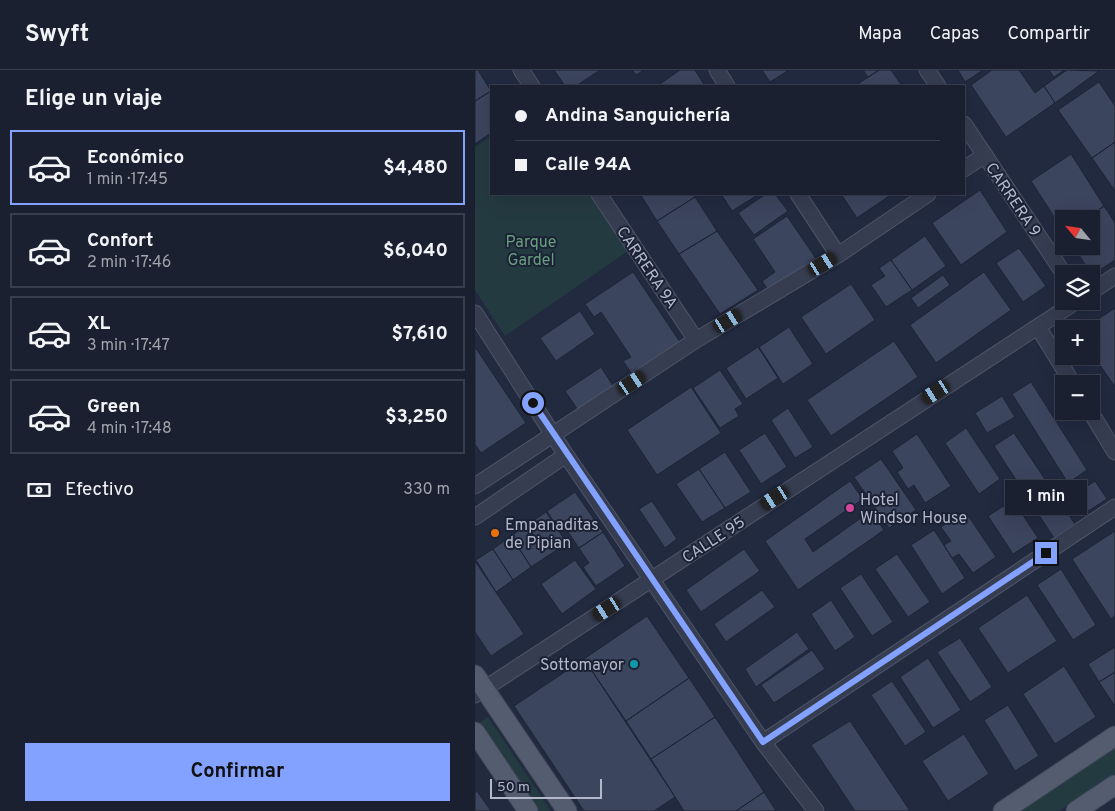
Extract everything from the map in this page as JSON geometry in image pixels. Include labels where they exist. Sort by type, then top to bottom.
[{"type":"main road","points":[[478,686],[567,811]]},
{"type":"main road","points":[[475,732],[527,811]]},
{"type":"main road","points":[[1003,811],[1115,736]]},
{"type":"main road","points":[[1076,811],[1115,785]]},
{"type":"street","points":[[521,70],[531,85]]},
{"type":"street","points":[[717,70],[726,85]]},
{"type":"street","points":[[927,70],[938,85]]},
{"type":"street","name":"CARRERA 9","points":[[965,125],[1058,265]]},
{"type":"street","points":[[965,168],[985,155]]},
{"type":"street","name":"CARRERA 9A","points":[[600,195],[696,340]]},
{"type":"street","points":[[799,195],[838,255]]},
{"type":"street","points":[[475,486],[696,340],[838,255],[927,195]]},
{"type":"street","points":[[1100,286],[1115,276]]},
{"type":"street","name":"CALLE 95","points":[[478,686],[653,579],[1064,310]]},
{"type":"street","points":[[475,313],[566,455],[653,579],[763,742],[816,811]]},
{"type":"street","points":[[1038,327],[1067,375]]},
{"type":"street","points":[[1095,420],[1115,452]]},
{"type":"street","points":[[475,517],[566,455]]},
{"type":"street","points":[[763,742],[1115,507]]},
{"type":"green space","name":"Parque Gardel","points":[[490,137],[490,195],[591,195],[628,251],[505,336],[475,290],[475,147]]},
{"type":"green space","points":[[488,717],[551,811],[534,811],[476,725]]},
{"type":"green space","points":[[1115,746],[1115,774],[1059,811],[1017,811]]},
{"type":"building","points":[[475,70],[478,70],[490,92],[475,101]]},
{"type":"building","points":[[554,70],[600,70],[578,85],[564,85]]},
{"type":"building","points":[[632,70],[644,70],[636,75]]},
{"type":"building","points":[[680,70],[695,70],[704,85],[658,85]]},
{"type":"building","points":[[762,70],[789,70],[770,82]]},
{"type":"building","points":[[863,70],[879,70],[868,77]]},
{"type":"building","points":[[879,70],[891,70],[901,85],[856,85]]},
{"type":"building","points":[[958,70],[983,70],[965,82]]},
{"type":"building","points":[[992,70],[1019,70],[1035,93],[1044,86],[1055,103],[1006,137],[971,85]]},
{"type":"building","points":[[1049,70],[1064,70],[1054,77]]},
{"type":"building","points":[[1067,70],[1099,71],[1055,103],[1044,86]]},
{"type":"building","points":[[1099,82],[1115,106],[1115,142],[1092,158],[1058,110]]},
{"type":"building","points":[[490,92],[490,134],[475,144],[475,101]]},
{"type":"building","points":[[1115,142],[1115,191],[1092,158]]},
{"type":"building","points":[[1071,154],[1104,206],[1098,210],[1055,210],[1055,218],[1031,181]]},
{"type":"building","points":[[980,190],[1007,232],[961,265],[932,223]]},
{"type":"building","points":[[641,195],[693,195],[695,197],[657,221]]},
{"type":"building","points":[[722,195],[757,195],[732,211]]},
{"type":"building","points":[[765,195],[776,195],[788,211],[754,235],[738,213]]},
{"type":"building","points":[[842,195],[891,195],[857,218]]},
{"type":"building","points":[[695,197],[717,231],[679,254],[657,221]]},
{"type":"building","points":[[1104,206],[1115,223],[1115,260],[1100,270],[1100,265],[1085,265],[1079,255],[1100,255],[1100,210],[1098,210]]},
{"type":"building","points":[[787,216],[817,260],[770,293],[762,281],[775,272],[753,239]]},
{"type":"building","points":[[717,231],[758,290],[720,314],[679,254]]},
{"type":"building","points":[[925,236],[946,266],[912,290],[891,260]]},
{"type":"building","points":[[1019,248],[1046,286],[1023,302],[996,263]]},
{"type":"building","points":[[891,260],[912,290],[886,307],[871,285],[885,276],[879,268]]},
{"type":"building","points":[[633,272],[680,342],[632,374],[623,361],[631,357],[601,312],[594,317],[585,304]]},
{"type":"building","points":[[984,272],[1011,310],[936,363],[910,325]]},
{"type":"building","points":[[943,275],[950,285],[918,308],[911,298]]},
{"type":"building","points":[[851,284],[875,320],[826,354],[801,317]]},
{"type":"building","points":[[1115,308],[1115,387],[1100,365],[1100,320],[1097,320]]},
{"type":"building","points":[[580,311],[595,334],[556,361],[540,338]]},
{"type":"building","points":[[789,327],[813,364],[783,384],[759,347]]},
{"type":"building","points":[[894,341],[918,377],[831,436],[807,400]]},
{"type":"building","points":[[475,347],[526,423],[481,453],[475,444]]},
{"type":"building","points":[[758,347],[778,378],[746,399],[726,368]]},
{"type":"building","points":[[601,367],[615,389],[580,413],[565,391]]},
{"type":"building","points":[[720,370],[743,404],[735,409],[739,416],[720,428],[693,388]]},
{"type":"building","points":[[1031,382],[1087,470],[1068,483],[1012,394]]},
{"type":"building","points":[[691,387],[721,433],[657,475],[627,430]]},
{"type":"building","points":[[1002,396],[1015,417],[987,433],[975,413]]},
{"type":"building","points":[[788,408],[813,447],[795,458],[771,420]]},
{"type":"building","points":[[966,428],[1000,479],[979,494],[945,443]]},
{"type":"building","points":[[765,433],[787,467],[761,484],[739,450]]},
{"type":"building","points":[[1014,433],[1075,524],[1054,538],[994,446]]},
{"type":"building","points":[[917,434],[951,486],[925,503],[914,485],[908,489],[897,472],[903,468],[892,451]]},
{"type":"building","points":[[725,452],[751,492],[725,508],[699,469]]},
{"type":"building","points":[[881,459],[916,510],[889,528],[854,477]]},
{"type":"building","points":[[699,469],[725,508],[702,522],[676,484]]},
{"type":"building","points":[[850,481],[863,499],[805,539],[813,552],[871,511],[884,530],[798,590],[765,541]]},
{"type":"building","points":[[1095,481],[1107,499],[1082,515],[1071,497]]},
{"type":"building","points":[[575,492],[603,532],[579,548],[564,526],[559,530],[547,511]]},
{"type":"building","points":[[1013,500],[1038,538],[1013,554],[988,516]]},
{"type":"building","points":[[652,501],[677,539],[665,548],[639,509]]},
{"type":"building","points":[[965,511],[996,557],[973,573],[959,554],[952,558],[944,545],[951,541],[941,527]]},
{"type":"building","points":[[546,512],[567,543],[531,567],[511,536]]},
{"type":"building","points":[[934,530],[965,578],[942,594],[911,545]]},
{"type":"building","points":[[1115,531],[1115,616],[1111,619],[1072,559]]},
{"type":"building","points":[[603,532],[625,566],[596,586],[583,567],[589,563],[579,548]]},
{"type":"building","points":[[511,536],[531,567],[513,580],[493,549]]},
{"type":"building","points":[[493,549],[513,580],[496,592],[476,560]]},
{"type":"building","points":[[744,549],[760,571],[701,612],[686,590]]},
{"type":"building","points":[[897,554],[930,602],[908,617],[875,569]]},
{"type":"building","points":[[575,560],[596,589],[562,614],[541,584]]},
{"type":"building","points":[[475,561],[524,634],[491,656],[475,632]]},
{"type":"building","points":[[1061,569],[1096,625],[1073,640],[1037,585]]},
{"type":"building","points":[[861,574],[893,622],[872,636],[840,588]]},
{"type":"building","points":[[762,590],[775,607],[726,642],[714,624]]},
{"type":"building","points":[[1027,595],[1057,641],[1008,673],[978,628]]},
{"type":"building","points":[[831,600],[855,637],[835,651],[811,614]]},
{"type":"building","name":"Sottomayor","points":[[647,616],[689,678],[626,721],[584,659]]},
{"type":"building","points":[[797,632],[809,649],[756,687],[745,669]]},
{"type":"building","points":[[960,638],[992,687],[970,702],[937,652]]},
{"type":"building","points":[[1115,647],[1115,672],[1099,682],[1088,664]]},
{"type":"building","points":[[812,650],[825,669],[774,703],[761,685]]},
{"type":"building","points":[[928,658],[961,710],[933,728],[900,677]]},
{"type":"building","points":[[584,659],[675,797],[654,811],[584,811],[514,706]]},
{"type":"building","points":[[1064,666],[1096,717],[1055,744],[1023,694]]},
{"type":"building","points":[[1115,672],[1115,704],[1114,705],[1099,682]]},
{"type":"building","points":[[689,678],[715,717],[651,759],[626,721]]},
{"type":"building","points":[[892,681],[926,732],[905,746],[871,695]]},
{"type":"building","points":[[1008,705],[1039,756],[1015,771],[984,720]]},
{"type":"building","points":[[715,717],[764,792],[736,811],[684,811],[651,759]]},
{"type":"building","points":[[850,721],[910,811],[855,811],[811,745]]},
{"type":"building","points":[[964,734],[989,774],[948,801],[922,761]]},
{"type":"building","points":[[477,791],[491,811],[475,811],[475,793]]},
{"type":"building","points":[[764,792],[776,811],[736,811]]},
{"type":"place","name":"Hotel Windsor House","points":[[850,508]]},
{"type":"place","name":"Empanaditas de Pipian","points":[[495,533]]},
{"type":"place","name":"Sottomayor","points":[[634,664]]},
{"type":"route","points":[[533,403],[566,455],[653,579],[763,742],[1046,553]]}]
